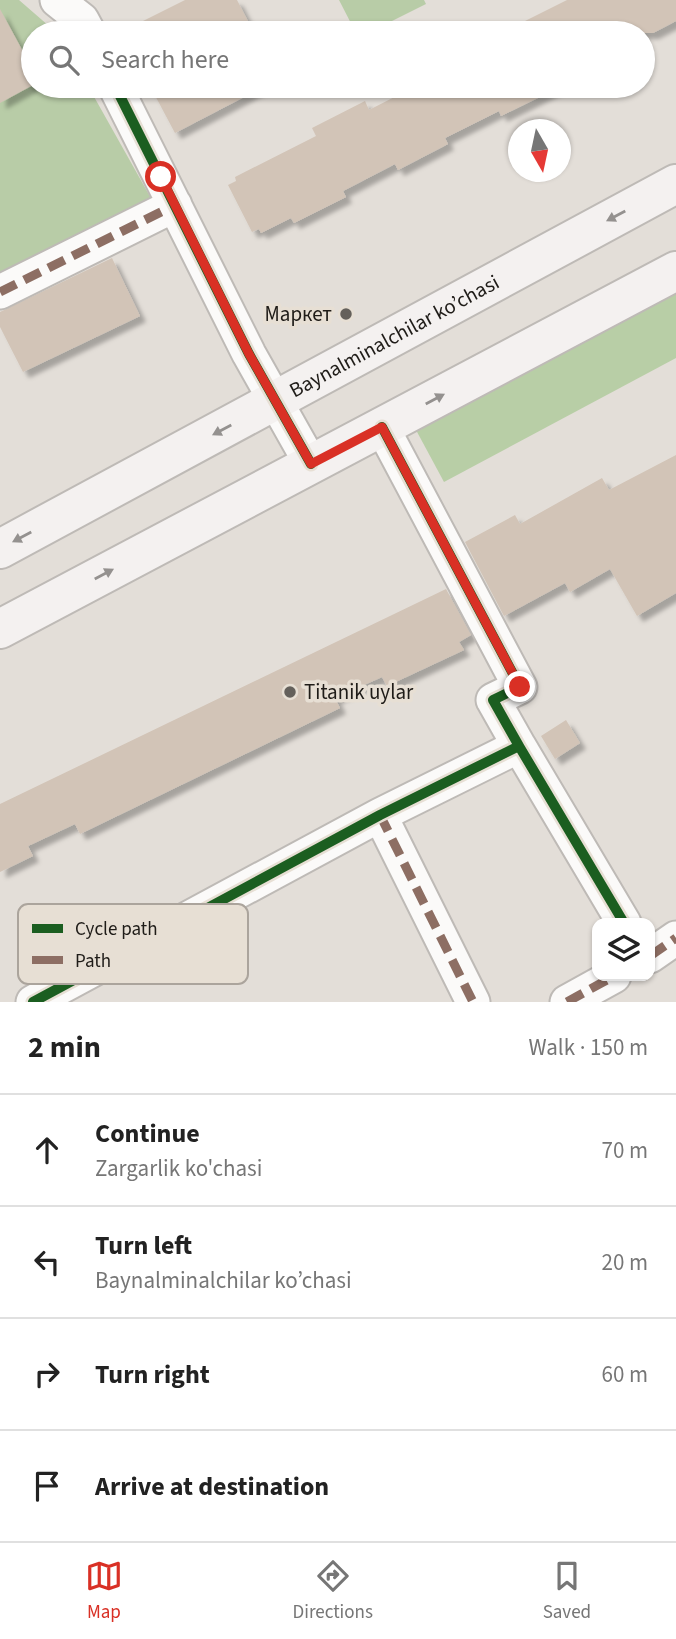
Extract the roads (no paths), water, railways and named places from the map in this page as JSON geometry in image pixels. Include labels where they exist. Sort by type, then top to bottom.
[{"type":"main road","name":"Baynalminalchilar ko’chasi","points":[[0,549],[676,184]]},
{"type":"main road","points":[[0,629],[676,271]]},
{"type":"street","points":[[57,0],[83,21]]},
{"type":"street","points":[[121,98],[275,401],[311,464]]},
{"type":"street","points":[[0,292],[175,205]]},
{"type":"street","points":[[382,427],[520,687],[493,700],[621,918]]},
{"type":"street","points":[[215,904],[380,815],[519,746]]},
{"type":"street","points":[[380,815],[473,1002]]},
{"type":"street","points":[[655,953],[676,939]]},
{"type":"street","points":[[566,1002],[605,981]]},
{"type":"street","points":[[33,1002],[66,984]]},
{"type":"place","name":"Маркет","points":[[346,314]]},
{"type":"place","name":"Titanik uylar","points":[[290,692]]}]
